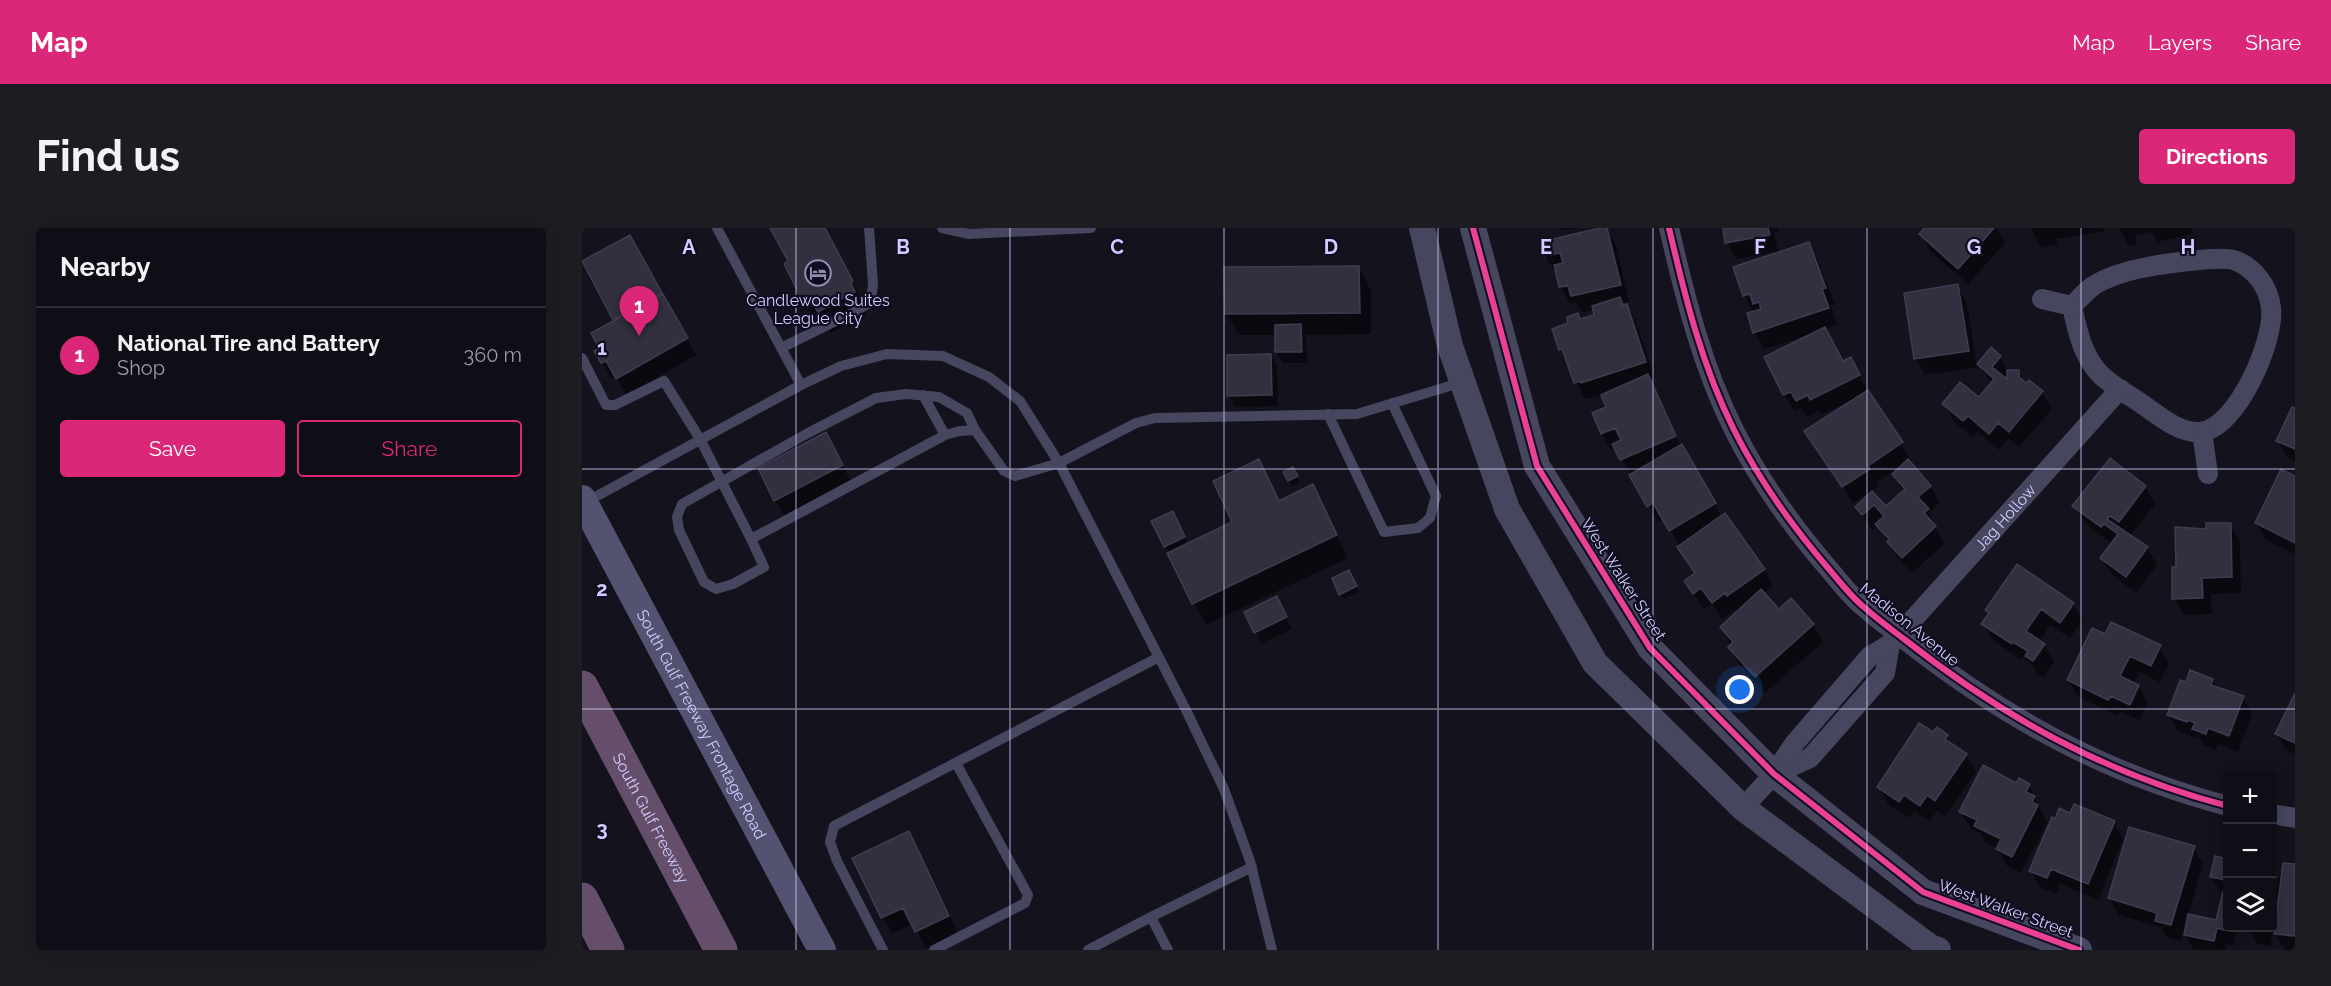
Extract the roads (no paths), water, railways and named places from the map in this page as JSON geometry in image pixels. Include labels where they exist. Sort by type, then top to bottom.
[{"type":"highway","name":"South Gulf Freeway","points":[[582,687],[721,950]]},
{"type":"highway","points":[[582,899],[608,950]]},
{"type":"main road","name":"South Gulf Freeway Frontage Road","points":[[583,501],[822,950]]},
{"type":"street","points":[[1422,228],[1450,346],[1507,509],[1595,663],[1743,808],[1930,947],[1938,950]]},
{"type":"street","name":"West Walker Street","points":[[1473,228],[1537,466],[1650,648],[1774,774],[1923,892],[2079,950]]},
{"type":"street","name":"Madison Avenue","points":[[1669,228],[1697,340],[1733,428],[1763,482],[1816,554],[1894,640],[2056,741],[2114,768],[2223,805]]},
{"type":"street","points":[[2211,258],[2233,260],[2251,270],[2265,286],[2271,308],[2270,331],[2253,376],[2231,414],[2218,426],[2202,432],[2185,430],[2169,422],[2098,372],[2078,335],[2072,306],[2092,287],[2112,277],[2211,258]]},
{"type":"street","points":[[2043,299],[2072,306]]},
{"type":"street","name":"Jag Hollow","points":[[1743,808],[1774,774],[1794,744],[1870,656],[1894,640],[2120,389]]},
{"type":"street","points":[[2202,432],[2208,474]]},
{"type":"street","points":[[2277,815],[2295,818]]},
{"type":"lane","points":[[717,228],[801,384]]},
{"type":"lane","points":[[781,348],[871,302],[873,284],[869,228]]},
{"type":"lane","points":[[942,228],[969,234],[1091,228]]},
{"type":"lane","points":[[583,501],[801,384],[841,366],[887,354],[943,356],[989,377],[1020,401],[1059,463],[1159,657],[1224,789],[1252,867],[1272,950]]},
{"type":"lane","points":[[582,358],[606,405],[615,405],[664,381],[700,440],[722,482],[765,567],[733,584],[716,589],[704,582],[679,530],[677,517],[682,504],[722,482],[808,433],[876,398],[892,394],[939,397],[967,413],[975,430],[1004,471],[1015,476],[1059,463],[1136,423],[1155,418],[1357,414],[1463,382]]},
{"type":"lane","points":[[922,395],[945,435]]},
{"type":"lane","points":[[1328,414],[1384,532],[1418,528],[1430,518],[1436,496],[1392,403]]},
{"type":"lane","points":[[751,539],[945,435],[960,430],[975,430]]},
{"type":"lane","points":[[883,950],[837,861],[830,842],[834,826],[1159,657]]},
{"type":"lane","points":[[934,950],[1025,903],[1028,895],[956,763]]},
{"type":"lane","points":[[1088,950],[1252,867]]},
{"type":"lane","points":[[1150,917],[1168,950]]},
{"type":"place","name":"Candlewood Suites League City","points":[[818,273]]},
{"type":"place","name":"National Tire and Battery","points":[[639,336]]}]
